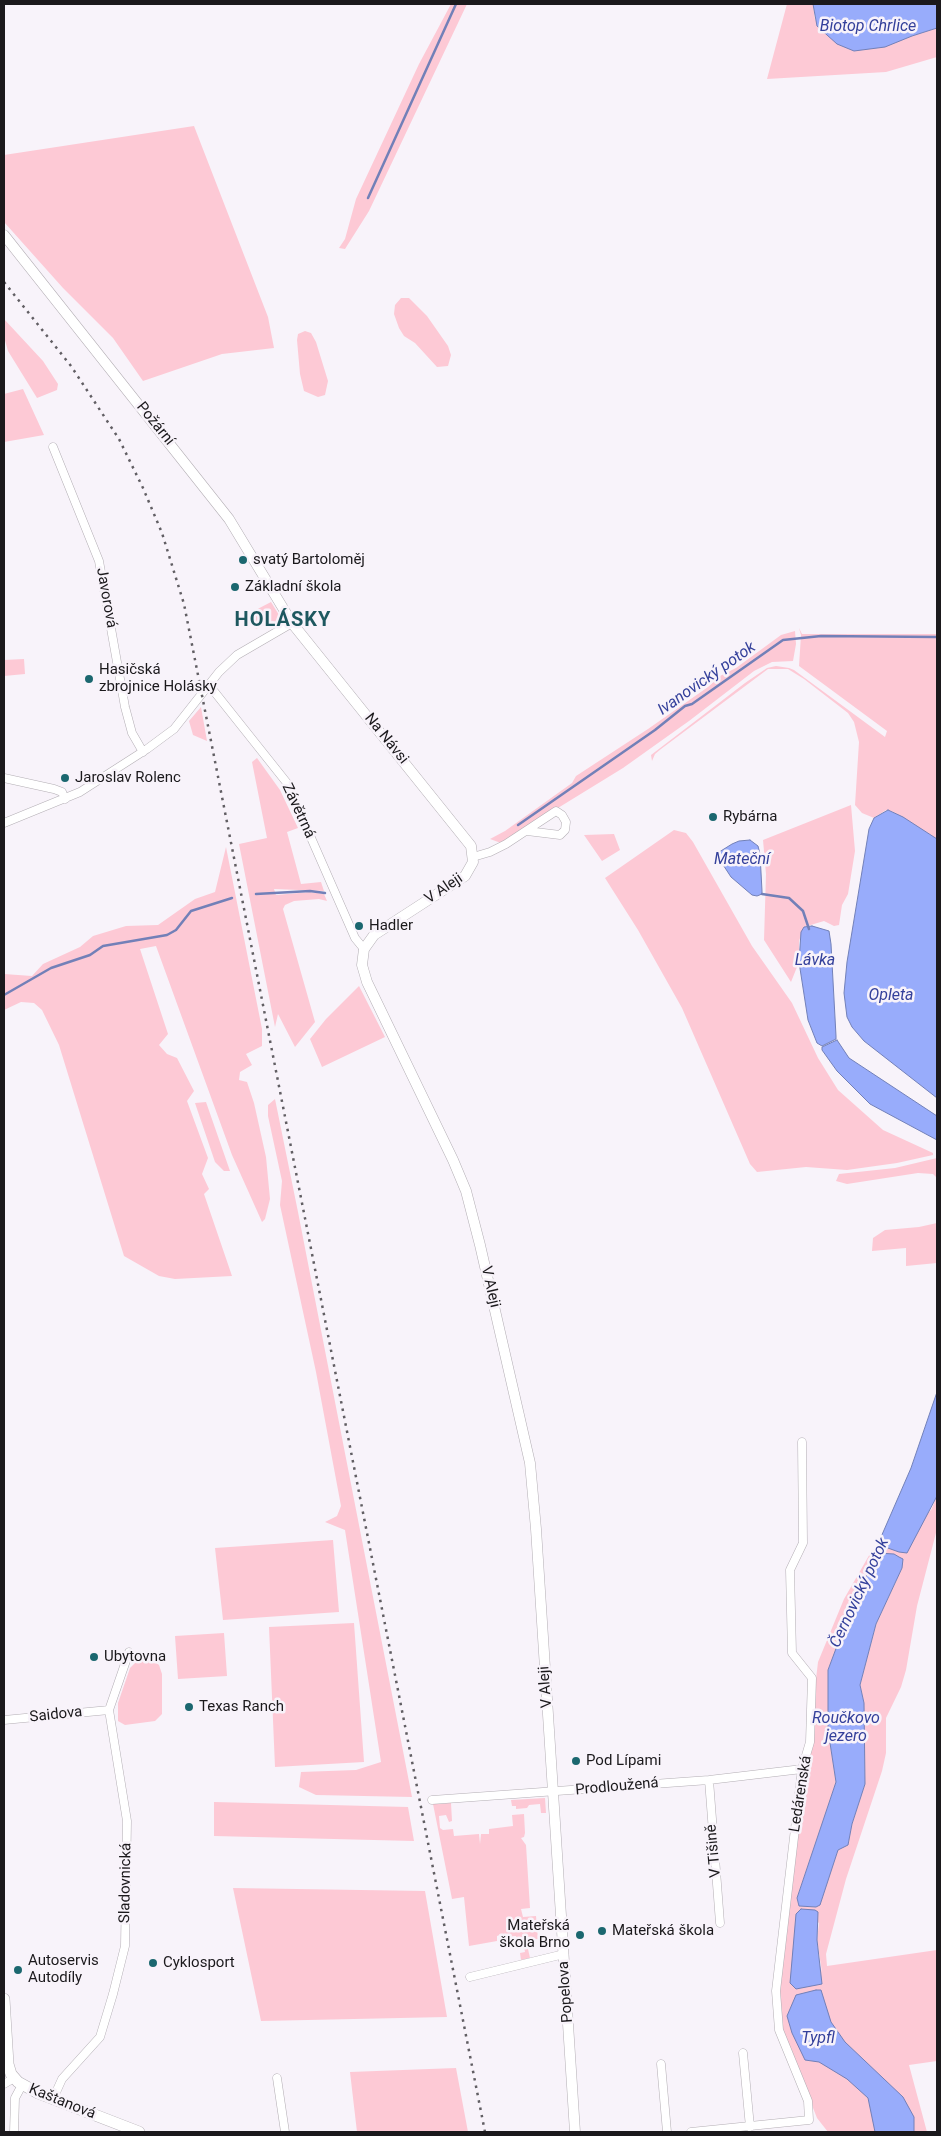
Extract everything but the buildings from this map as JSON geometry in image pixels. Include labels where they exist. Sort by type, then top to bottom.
[{"type":"main road","points":[[4,1999],[7,2059],[18,2082]]},
{"type":"main road","name":"Kaštanová","points":[[18,2082],[53,2099],[139,2132]]},
{"type":"street","name":"Požární","points":[[4,235],[229,519],[292,623]]},
{"type":"street","name":"Javorová","points":[[53,447],[99,561],[125,707],[132,733],[144,752]]},
{"type":"street","points":[[4,824],[65,799],[92,785],[144,752],[174,729],[209,685],[237,656],[292,623]]},
{"type":"street","name":"Na Návsi","points":[[292,623],[465,836],[471,846],[473,857]]},
{"type":"street","name":"Závětrná","points":[[209,685],[287,783],[355,938],[364,949]]},
{"type":"street","points":[[4,778],[54,789],[62,792],[65,799]]},
{"type":"street","points":[[473,857],[490,852],[556,811],[562,815],[566,822],[565,830],[560,835],[527,830]]},
{"type":"street","name":"V Aleji","points":[[473,857],[471,867],[465,876],[378,932],[364,949],[362,960],[364,975],[466,1191],[480,1245],[526,1447],[535,1508],[553,1792]]},
{"type":"street","name":"Ledárenská","points":[[750,2127],[809,2120],[808,2101],[779,2030],[776,1991],[802,1769],[810,1742],[812,1678],[792,1653],[790,1570],[803,1543],[802,1442]]},
{"type":"street","name":"Sladovnická","points":[[53,2099],[62,2079],[100,2037],[125,1946],[127,1820],[109,1710],[129,1652]]},
{"type":"street","name":"Saidova","points":[[4,1720],[109,1710]]},
{"type":"street","name":"Prodloužená","points":[[432,1800],[709,1780],[802,1769]]},
{"type":"street","name":"V Tišině","points":[[709,1780],[720,1923]]},
{"type":"street","name":"Popelova","points":[[553,1792],[575,2132]]},
{"type":"street","points":[[470,1978],[564,1954]]},
{"type":"street","points":[[692,2132],[750,2127],[743,2053]]},
{"type":"street","points":[[661,2064],[667,2132]]},
{"type":"street","points":[[277,2078],[285,2132]]},
{"type":"street","points":[[4,2084],[18,2082],[15,2098],[14,2132]]},
{"type":"shaded area","points":[[451,4],[467,4],[369,211],[345,249],[339,248],[345,239],[356,199],[419,64]]},
{"type":"shaded area","points":[[787,4],[813,4],[815,20],[912,36],[937,28],[937,57],[886,72],[767,79]]},
{"type":"shaded area","points":[[194,126],[268,317],[274,348],[222,354],[143,381],[113,338],[63,288],[4,222],[4,155]]},
{"type":"shaded area","points":[[401,298],[409,298],[427,316],[448,346],[451,355],[448,366],[437,367],[415,343],[404,336],[394,314],[395,305]]},
{"type":"shaded area","points":[[4,319],[43,361],[58,384],[57,390],[37,398],[8,351],[4,337]]},
{"type":"shaded area","points":[[305,331],[311,333],[316,342],[328,381],[325,395],[318,397],[304,391],[300,374],[297,340],[298,334]]},
{"type":"shaded area","points":[[23,389],[44,435],[4,442],[4,394]]},
{"type":"shaded area","points":[[271,602],[279,615],[279,620],[275,624],[273,621],[256,629],[248,614]]},
{"type":"shaded area","points":[[799,628],[802,634],[937,634],[937,839],[893,812],[886,810],[874,818],[862,813],[855,805],[859,742],[854,722],[848,713],[788,669],[768,669],[661,749],[655,754],[652,761],[651,755],[745,683],[767,668],[776,666],[794,670],[885,737],[887,731],[799,666],[801,635]]},
{"type":"shaded area","points":[[795,631],[796,644],[793,661],[772,662],[754,671],[689,721],[623,768],[501,843],[490,839],[505,831],[572,783],[576,776],[648,729],[708,687],[720,676],[736,668],[781,635]]},
{"type":"shaded area","points":[[24,659],[25,674],[4,676],[4,660]]},
{"type":"shaded area","points":[[201,707],[207,741],[193,735],[189,721]]},
{"type":"shaded area","points":[[257,758],[280,790],[298,828],[287,832],[301,884],[321,882],[324,891],[274,889],[276,895],[310,892],[324,894],[327,901],[319,899],[294,901],[285,905],[283,909],[315,1022],[295,1047],[278,1014],[275,1027],[239,844],[267,838],[252,762]]},
{"type":"shaded area","points":[[851,805],[855,851],[848,894],[842,905],[839,925],[834,926],[824,921],[804,927],[799,941],[799,962],[791,982],[764,940],[766,874],[763,840]]},
{"type":"shaded area","points":[[674,830],[686,833],[693,842],[752,946],[792,1003],[818,1058],[838,1090],[883,1130],[933,1153],[933,1155],[897,1163],[847,1170],[806,1167],[757,1172],[750,1164],[682,1008],[638,930],[605,878]]},
{"type":"shaded area","points":[[614,834],[620,850],[602,861],[584,835]]},
{"type":"shaded area","points":[[226,847],[262,1029],[262,1046],[246,1054],[252,1065],[240,1072],[239,1080],[247,1082],[254,1103],[266,1157],[270,1199],[265,1219],[262,1222],[232,1155],[156,946],[140,949],[168,1034],[159,1045],[167,1054],[177,1058],[194,1091],[187,1101],[208,1158],[202,1174],[209,1189],[204,1194],[232,1276],[175,1279],[159,1276],[124,1256],[59,1045],[42,1010],[34,1003],[21,1002],[4,1010],[4,974],[32,976],[43,964],[80,947],[93,936],[126,926],[158,925],[195,899],[215,892]]},
{"type":"shaded area","points":[[359,986],[385,1037],[322,1067],[310,1039],[326,1019]]},
{"type":"shaded area","points":[[275,1099],[412,1797],[316,1795],[299,1787],[301,1772],[356,1770],[381,1762],[345,1530],[325,1522],[337,1516],[341,1506],[316,1372],[280,1205],[282,1181],[268,1116],[268,1105]]},
{"type":"shaded area","points":[[206,1102],[230,1171],[224,1171],[215,1162],[195,1103]]},
{"type":"shaded area","points":[[937,1158],[937,1178],[933,1174],[918,1173],[847,1184],[836,1181],[839,1174],[895,1168]]},
{"type":"shaded area","points":[[937,1223],[937,1263],[906,1266],[906,1248],[872,1251],[873,1238],[885,1230],[919,1227]]},
{"type":"shaded area","points":[[937,1496],[937,1529],[917,1606],[906,1670],[901,1687],[886,1718],[886,1753],[882,1771],[846,1879],[826,1954],[827,1966],[937,1950],[937,2061],[909,2065],[927,2132],[828,2132],[817,2118],[783,2032],[778,2007],[818,1662],[844,1599],[871,1552],[878,1545],[883,1544],[885,1547],[931,1510]],"holes":[[[902,1568],[876,1624],[860,1685],[864,1703],[865,1784],[852,1824],[848,1844],[838,1850],[820,1904],[816,1907],[799,1906],[797,1898],[836,1782],[828,1730],[828,1670],[863,1582]],[[801,1909],[819,1923],[817,1940],[822,1972]]]},
{"type":"shaded area","points":[[333,1540],[339,1612],[223,1620],[215,1548]]},
{"type":"shaded area","points":[[354,1623],[364,1762],[275,1767],[269,1627]]},
{"type":"shaded area","points":[[224,1633],[227,1676],[178,1679],[175,1636]]},
{"type":"shaded area","points":[[151,1659],[159,1665],[162,1674],[162,1714],[155,1721],[125,1725],[118,1721],[118,1703],[130,1668],[138,1660]]},
{"type":"shaded area","points":[[545,1798],[546,1813],[541,1813],[540,1804],[516,1809],[516,1806],[512,1806],[511,1800]]},
{"type":"shaded area","points":[[214,1802],[408,1807],[414,1841],[214,1836]]},
{"type":"shaded area","points":[[451,1803],[452,1821],[449,1822],[446,1815],[439,1816],[440,1828],[443,1830],[453,1829],[454,1836],[479,1834],[480,1844],[481,1834],[489,1834],[489,1829],[513,1826],[512,1815],[524,1814],[525,1833],[524,1837],[521,1838],[526,1845],[530,1908],[521,1909],[523,1917],[536,1916],[538,1939],[526,1940],[530,1958],[521,1960],[520,1953],[525,1952],[523,1941],[517,1942],[516,1936],[510,1937],[510,1935],[505,1936],[504,1934],[497,1936],[497,1941],[469,1946],[464,1897],[452,1899],[433,1804]]},
{"type":"shaded area","points":[[233,1888],[425,1891],[447,2017],[261,2021]]},
{"type":"shaded area","points":[[456,2068],[468,2132],[357,2132],[350,2072]]},
{"type":"water","name":"Biotop Chrlice","points":[[813,4],[937,4],[937,28],[885,47],[854,51],[837,44],[817,26]]},
{"type":"water","name":"Opleta","points":[[888,810],[903,817],[937,839],[937,1098],[864,1041],[852,1027],[847,1017],[844,993],[847,962],[869,829],[874,818]]},
{"type":"water","name":"Mateční","points":[[750,840],[758,846],[760,854],[762,894],[757,896],[752,895],[731,877],[716,854],[739,841]]},
{"type":"water","name":"Lávka","points":[[812,926],[829,931],[831,944],[836,1039],[822,1046],[817,1043],[808,1020],[799,962],[801,932],[804,927]]},
{"type":"water","points":[[837,1040],[849,1058],[937,1116],[937,1140],[870,1104],[837,1071],[822,1050],[822,1047]]},
{"type":"water","points":[[937,1392],[937,1496],[907,1553],[899,1552],[885,1547],[881,1537],[911,1468]]},
{"type":"water","name":"Roučkovo jezero","points":[[878,1553],[894,1554],[903,1559],[902,1568],[876,1624],[860,1685],[864,1703],[865,1784],[852,1824],[848,1845],[838,1850],[820,1905],[816,1907],[799,1906],[797,1898],[836,1782],[828,1730],[828,1670],[853,1603]]},
{"type":"water","points":[[801,1909],[818,1912],[817,1940],[822,1984],[796,1989],[790,1983],[796,1914]]},
{"type":"water","name":"Typfl","points":[[821,1990],[831,2022],[845,2042],[903,2097],[914,2117],[914,2132],[875,2132],[868,2098],[847,2079],[819,2062],[805,2060],[792,2033],[787,2016],[796,1995]]},
{"type":"waterway","points":[[368,198],[456,4]]},
{"type":"waterway","name":"Ivanovický potok","points":[[518,825],[655,730],[685,706],[692,704],[783,640],[821,636],[937,637]]},
{"type":"waterway","name":"Ivanovický potok","points":[[256,894],[310,891],[325,893]]},
{"type":"waterway","points":[[762,894],[789,898],[803,911],[809,929]]},
{"type":"waterway","name":"Ivanovický potok","points":[[4,995],[51,968],[90,955],[103,946],[167,935],[176,930],[191,911],[232,898]]},
{"type":"railway","points":[[4,282],[71,366],[119,439],[162,533],[184,604],[485,2132]]},
{"type":"place","name":"svatý Bartoloměj","points":[[243,560]]},
{"type":"place","name":"Základní škola","points":[[235,587]]},
{"type":"place","name":"Hasičská zbrojnice Holásky","points":[[89,679]]},
{"type":"place","name":"Jaroslav Rolenc","points":[[65,778]]},
{"type":"place","name":"Rybárna","points":[[713,817]]},
{"type":"place","name":"Hadler","points":[[359,926]]},
{"type":"place","name":"Ubytovna","points":[[94,1657]]},
{"type":"place","name":"Texas Ranch","points":[[189,1707]]},
{"type":"place","name":"Pod Lípami","points":[[576,1761]]},
{"type":"place","name":"Mateřská škola","points":[[602,1931]]},
{"type":"place","name":"Mateřská škola Brno","points":[[580,1935]]},
{"type":"place","name":"Cyklosport","points":[[153,1963]]},
{"type":"place","name":"Autoservis Autodíly","points":[[18,1970]]},
{"type":"district","name":"HOLÁSKY","points":[[283,621]]},
{"type":"water label","name":"Černovický potok","points":[[860,1593]]}]
